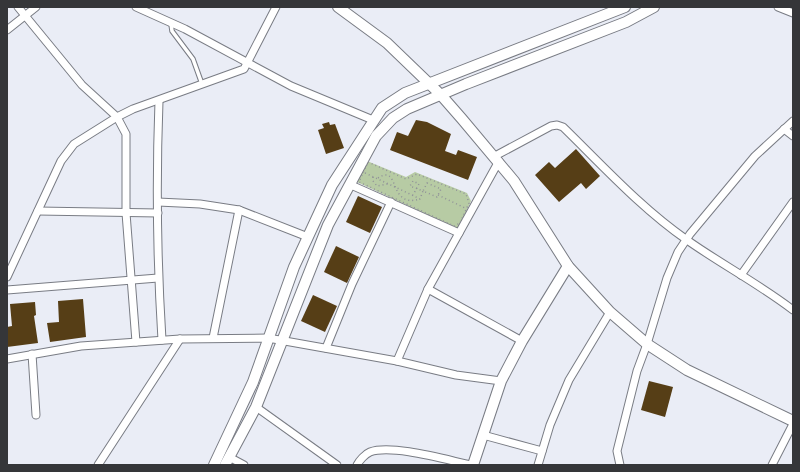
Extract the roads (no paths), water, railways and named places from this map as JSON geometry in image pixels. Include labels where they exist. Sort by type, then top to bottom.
[{"type":"main road","points":[[338,7],[387,43],[441,95],[497,159],[530,204],[568,266],[610,312],[647,344],[687,370],[792,420]]},
{"type":"main road","points":[[214,465],[253,382],[294,267],[332,185],[382,108],[405,93],[429,85],[625,7]]},
{"type":"main road","points":[[227,461],[256,407],[328,225],[351,185],[376,136],[393,118],[407,109],[626,22],[654,7]]},
{"type":"main road","points":[[472,465],[501,381],[522,341],[568,266]]},
{"type":"street","points":[[18,7],[82,85],[117,117],[126,134],[126,213],[136,342]]},
{"type":"street","points":[[7,30],[36,7]]},
{"type":"street","points":[[136,7],[171,23],[291,86],[373,120]]},
{"type":"street","points":[[7,276],[62,160],[74,144],[117,117],[202,84],[244,70],[276,7]]},
{"type":"street","points":[[778,7],[793,12]]},
{"type":"street","points":[[159,101],[158,278],[162,340]]},
{"type":"street","points":[[620,465],[617,452],[637,371],[672,265],[686,240],[755,156],[793,121]]},
{"type":"street","points":[[397,361],[428,289],[497,159],[552,126],[557,125],[563,127],[651,212],[686,240],[793,310]]},
{"type":"street","points":[[784,129],[793,136]]},
{"type":"street","points":[[351,185],[459,233]]},
{"type":"street","points":[[158,202],[200,204],[239,210],[308,237]]},
{"type":"street","points":[[326,348],[352,284],[391,202]]},
{"type":"street","points":[[741,275],[793,202]]},
{"type":"street","points":[[212,338],[239,210]]},
{"type":"street","points":[[38,211],[158,213]]},
{"type":"street","points":[[7,290],[158,278]]},
{"type":"street","points":[[428,289],[522,341]]},
{"type":"street","points":[[538,465],[550,425],[569,380],[610,312]]},
{"type":"street","points":[[7,359],[81,346],[180,339],[268,338],[282,339],[456,374],[501,381]]},
{"type":"street","points":[[98,465],[180,339]]},
{"type":"street","points":[[32,354],[36,415]]},
{"type":"street","points":[[256,407],[338,465]]},
{"type":"street","points":[[772,465],[792,420]]},
{"type":"street","points":[[483,435],[542,451]]},
{"type":"street","points":[[357,465],[369,452],[383,450],[403,451],[472,465]]},
{"type":"street","points":[[227,461],[244,465]]},
{"type":"lane","points":[[171,23],[172,31],[193,59],[202,84]]}]
